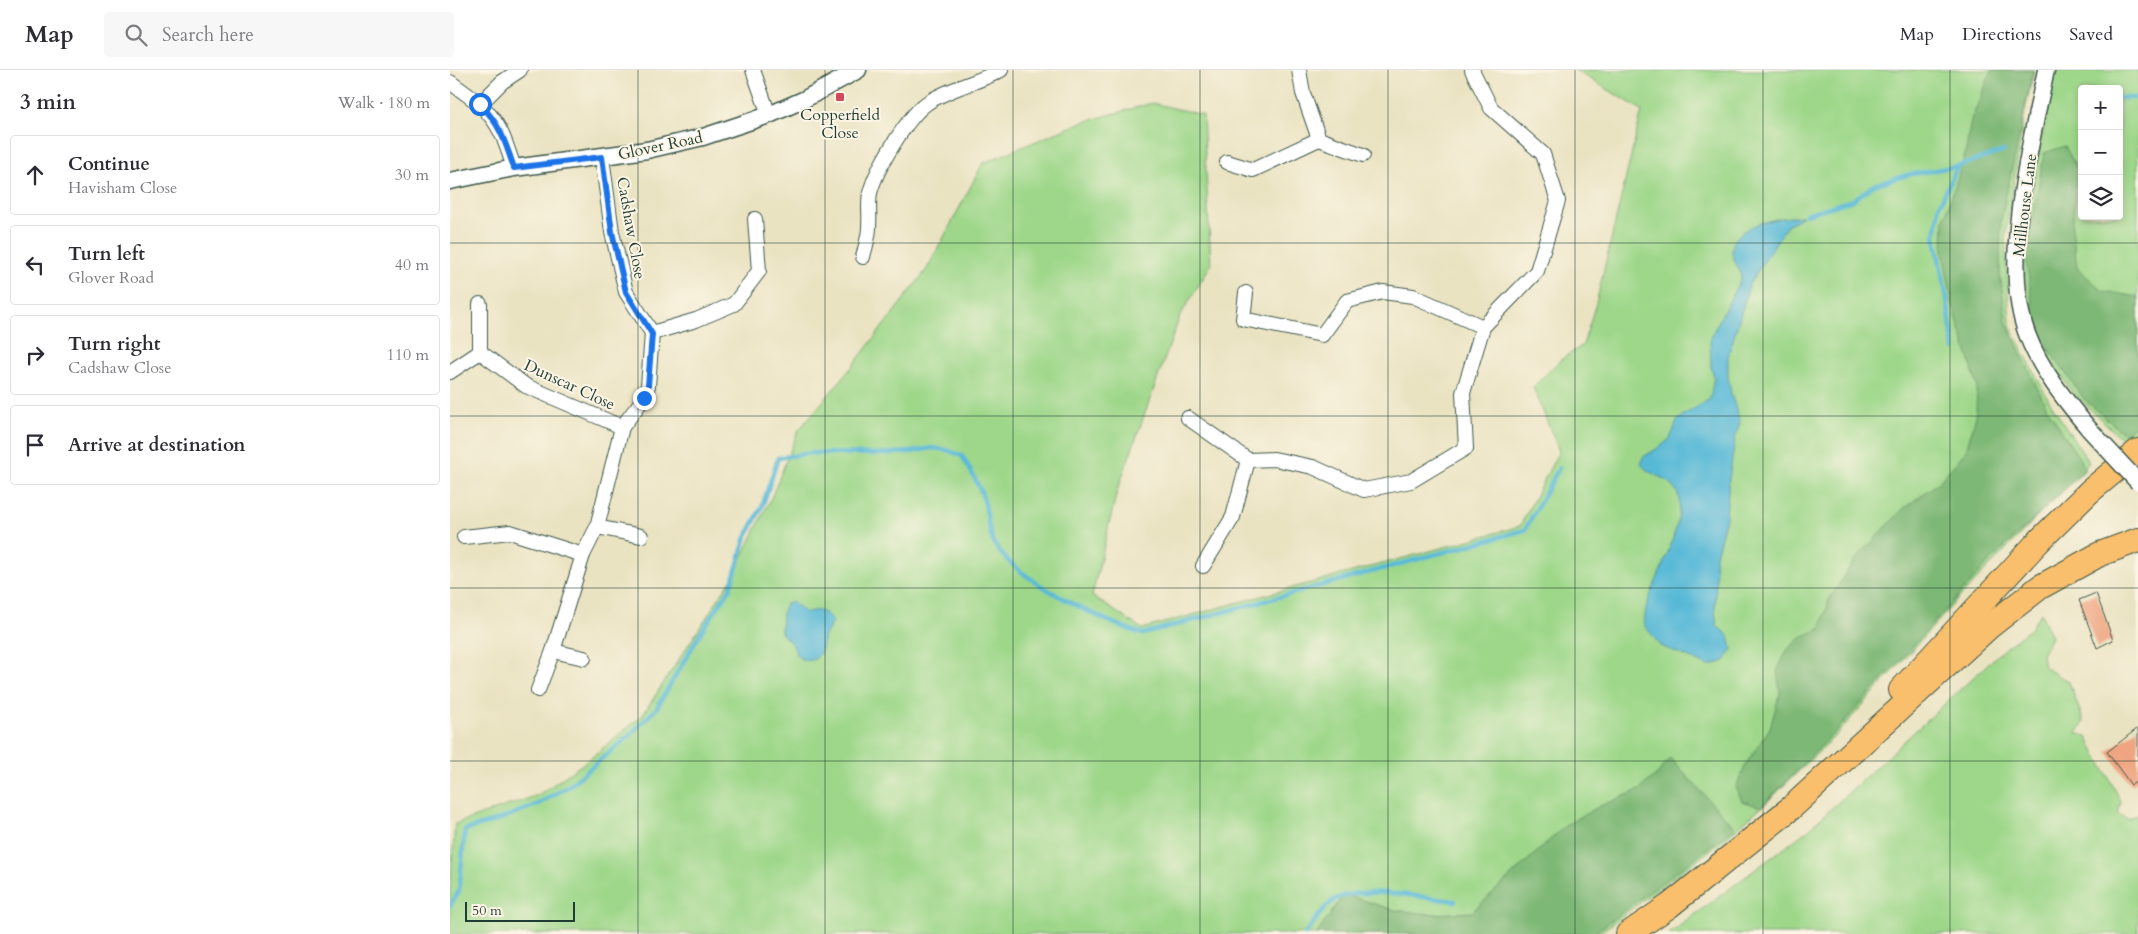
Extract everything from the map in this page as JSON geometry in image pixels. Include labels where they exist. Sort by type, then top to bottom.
[{"type":"highway","points":[[1755,836],[1896,696],[2038,542],[2089,492],[2138,451]]},
{"type":"highway","points":[[1628,934],[1669,906],[1827,777],[1990,626],[2040,587],[2100,554],[2138,540]]},
{"type":"street","points":[[480,104],[502,82],[520,70]]},
{"type":"street","points":[[753,70],[769,115]]},
{"type":"street","name":"Glover Road","points":[[450,181],[514,168],[647,150],[703,137],[769,115],[803,100],[858,70]]},
{"type":"street","points":[[863,257],[869,228],[868,205],[872,185],[908,122],[928,103],[1001,70]]},
{"type":"street","points":[[1299,70],[1303,93],[1319,139]]},
{"type":"street","points":[[1188,418],[1248,460],[1274,458],[1313,466],[1364,490],[1411,481],[1466,448],[1463,393],[1482,327],[1537,271],[1558,200],[1543,154],[1491,108],[1472,70]]},
{"type":"street","name":"Millhouse Lane","points":[[2046,70],[2021,199],[2016,270],[2026,333],[2046,372],[2065,400],[2088,429],[2138,482]]},
{"type":"street","points":[[450,82],[494,117],[503,134],[514,168]]},
{"type":"street","points":[[1227,162],[1253,170],[1319,139],[1363,155]]},
{"type":"street","name":"Cadshaw Close","points":[[602,157],[612,232],[626,292],[652,334]]},
{"type":"street","points":[[538,690],[553,651],[583,555],[597,527],[622,427],[644,398],[648,386],[652,334],[696,320],[734,304],[759,271],[755,219]]},
{"type":"street","points":[[1246,292],[1243,319],[1322,335],[1347,301],[1383,292],[1413,296],[1482,327]]},
{"type":"street","points":[[450,372],[480,352],[480,304]]},
{"type":"street","name":"Dunscar Close","points":[[480,352],[526,386],[622,427]]},
{"type":"street","points":[[1203,566],[1233,517],[1248,460]]},
{"type":"street","points":[[597,527],[641,536]]},
{"type":"street","points":[[464,537],[510,532],[583,555]]},
{"type":"street","points":[[553,651],[584,658]]},
{"type":"green space","points":[[1575,70],[2034,70],[2025,111],[2005,238],[2010,326],[2051,404],[2089,463],[1957,600],[1835,736],[1767,802],[1725,839],[1598,934],[450,934],[450,891],[455,824],[538,795],[587,761],[642,716],[732,578],[772,496],[798,431],[851,368],[927,269],[983,163],[1080,123],[1152,103],[1203,115],[1211,265],[1180,316],[1117,491],[1092,596],[1142,629],[1520,526],[1559,451],[1533,387],[1559,361],[1583,345],[1596,303],[1642,110]]},
{"type":"green space","points":[[1992,70],[2033,70],[2001,220],[2000,273],[2006,322],[2047,408],[2086,469],[1990,561],[1836,731],[1761,807],[1742,801],[1736,787],[1746,764],[1770,728],[1780,693],[1777,671],[1787,650],[1801,637],[1820,629],[1830,598],[1854,561],[1904,508],[1938,483],[1966,451],[1976,416],[1977,385],[1952,302],[1943,252],[1944,220],[1965,155],[1971,120]]},
{"type":"green space","points":[[2056,70],[2138,70],[2138,429],[2123,440],[2072,392],[2032,331],[2022,257],[2039,151]]},
{"type":"green space","points":[[2065,146],[2078,171],[2072,228],[2077,268],[2103,291],[2138,297],[2138,424],[2124,434],[2084,399],[2036,332],[2026,258],[2044,153]]},
{"type":"green space","points":[[2041,613],[2051,637],[2042,655],[2044,667],[2069,682],[2084,722],[2077,733],[2087,737],[2121,801],[2118,814],[2128,819],[2138,814],[2138,934],[1669,934],[1808,830],[2004,649],[2030,629]]},
{"type":"green space","points":[[1670,758],[1735,828],[1593,934],[1317,934],[1344,894],[1394,910],[1431,914],[1472,912],[1566,825],[1600,806],[1639,790],[1659,772]]},
{"type":"water","points":[[1803,216],[1787,225],[1750,283],[1728,357],[1731,394],[1740,422],[1735,439],[1729,479],[1726,518],[1715,559],[1715,610],[1717,626],[1729,636],[1732,649],[1725,661],[1709,666],[1661,646],[1644,625],[1647,605],[1675,531],[1680,503],[1674,487],[1649,472],[1641,464],[1643,457],[1670,439],[1677,421],[1682,416],[1710,399],[1714,377],[1711,367],[1710,338],[1741,278],[1732,252],[1734,242],[1748,228],[1771,220]]},
{"type":"water","points":[[792,602],[806,613],[817,611],[824,613],[832,621],[823,637],[821,652],[815,659],[806,660],[800,658],[792,644],[781,632],[782,614],[786,603]]},
{"type":"building","points":[[2096,593],[2113,640],[2097,648],[2079,600]]},
{"type":"building","points":[[2138,728],[2138,781],[2131,785],[2107,752]]},
{"type":"waterway","points":[[2123,98],[2138,98]]},
{"type":"waterway","points":[[1806,214],[1853,200],[1874,185],[1907,175],[1958,166],[2004,151]]},
{"type":"waterway","points":[[1954,349],[1935,238],[1939,206],[1958,166]]},
{"type":"waterway","points":[[450,906],[459,891],[465,830],[498,820],[536,805],[569,786],[630,735],[656,709],[701,632],[730,589],[746,537],[762,507],[778,458],[810,453],[879,454],[911,452],[932,448],[947,450],[962,456],[981,492],[993,541],[1003,555],[1018,569],[1060,597],[1106,620],[1143,634],[1525,530],[1559,468]]},
{"type":"waterway","points":[[1305,934],[1327,906],[1336,899],[1347,895],[1376,893],[1455,901]]},
{"type":"place","name":"Copperfield Close","points":[[840,97]]},
{"type":"route","points":[[480,104],[494,117],[503,134],[514,168],[602,157],[612,232],[626,292],[652,334],[648,386],[644,398]]}]
